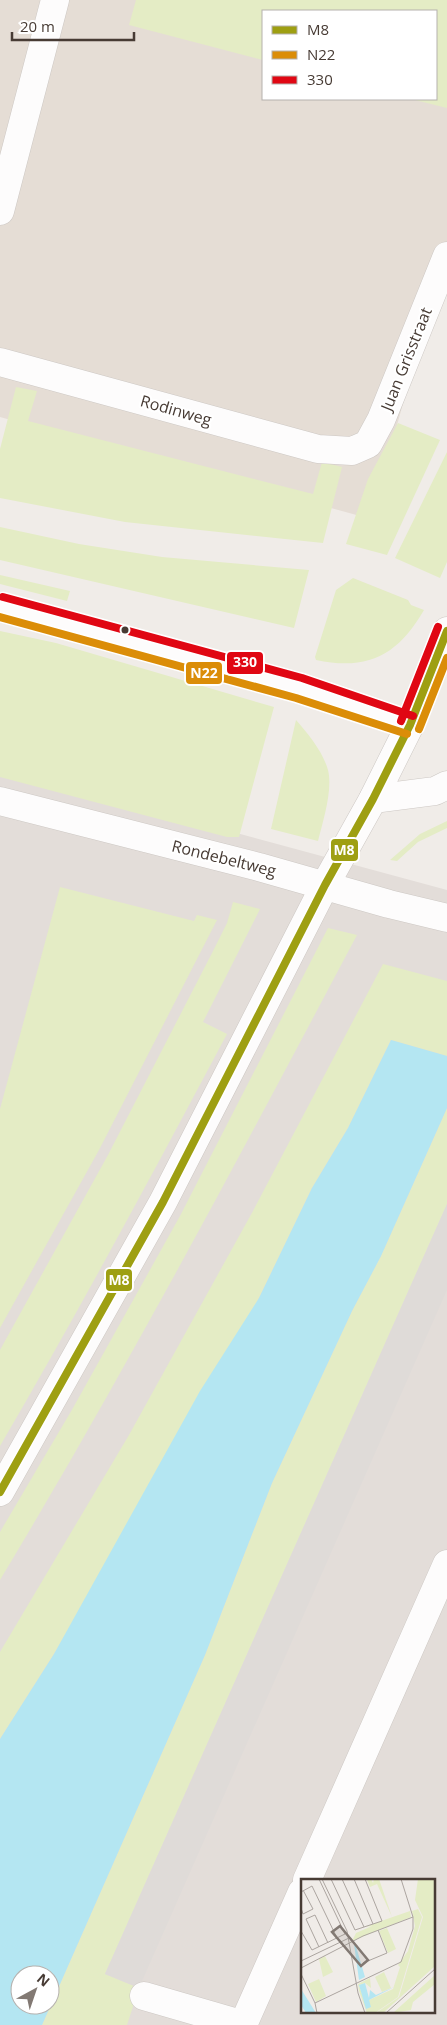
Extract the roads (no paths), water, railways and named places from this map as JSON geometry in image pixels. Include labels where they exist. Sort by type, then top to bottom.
[{"type":"street","points":[[0,211],[55,0]]},
{"type":"street","name":"Juan Grisstraat","points":[[352,451],[368,444],[381,420],[447,256]]},
{"type":"street","name":"Rodinweg","points":[[0,362],[318,449],[352,451]]},
{"type":"street","points":[[0,607],[299,688],[410,725]]},
{"type":"street","points":[[0,1492],[163,1202],[325,885],[373,799],[441,661],[447,631]]},
{"type":"street","points":[[373,799],[435,791],[447,785]]},
{"type":"street","name":"Rondebeltweg","points":[[1,806],[325,885],[447,918]]},
{"type":"street","points":[[308,1879],[447,1564]]},
{"type":"street","points":[[144,1996],[244,2025],[301,1894]]},
{"type":"water","points":[[391,1040],[447,1056],[447,1108],[381,1256],[352,1311],[272,1483],[205,1655],[60,1984],[60,1965],[10,1965],[10,2015],[46,2015],[42,2025],[0,2025],[0,1739],[54,1654],[200,1391],[259,1298],[312,1188],[348,1128]]}]
